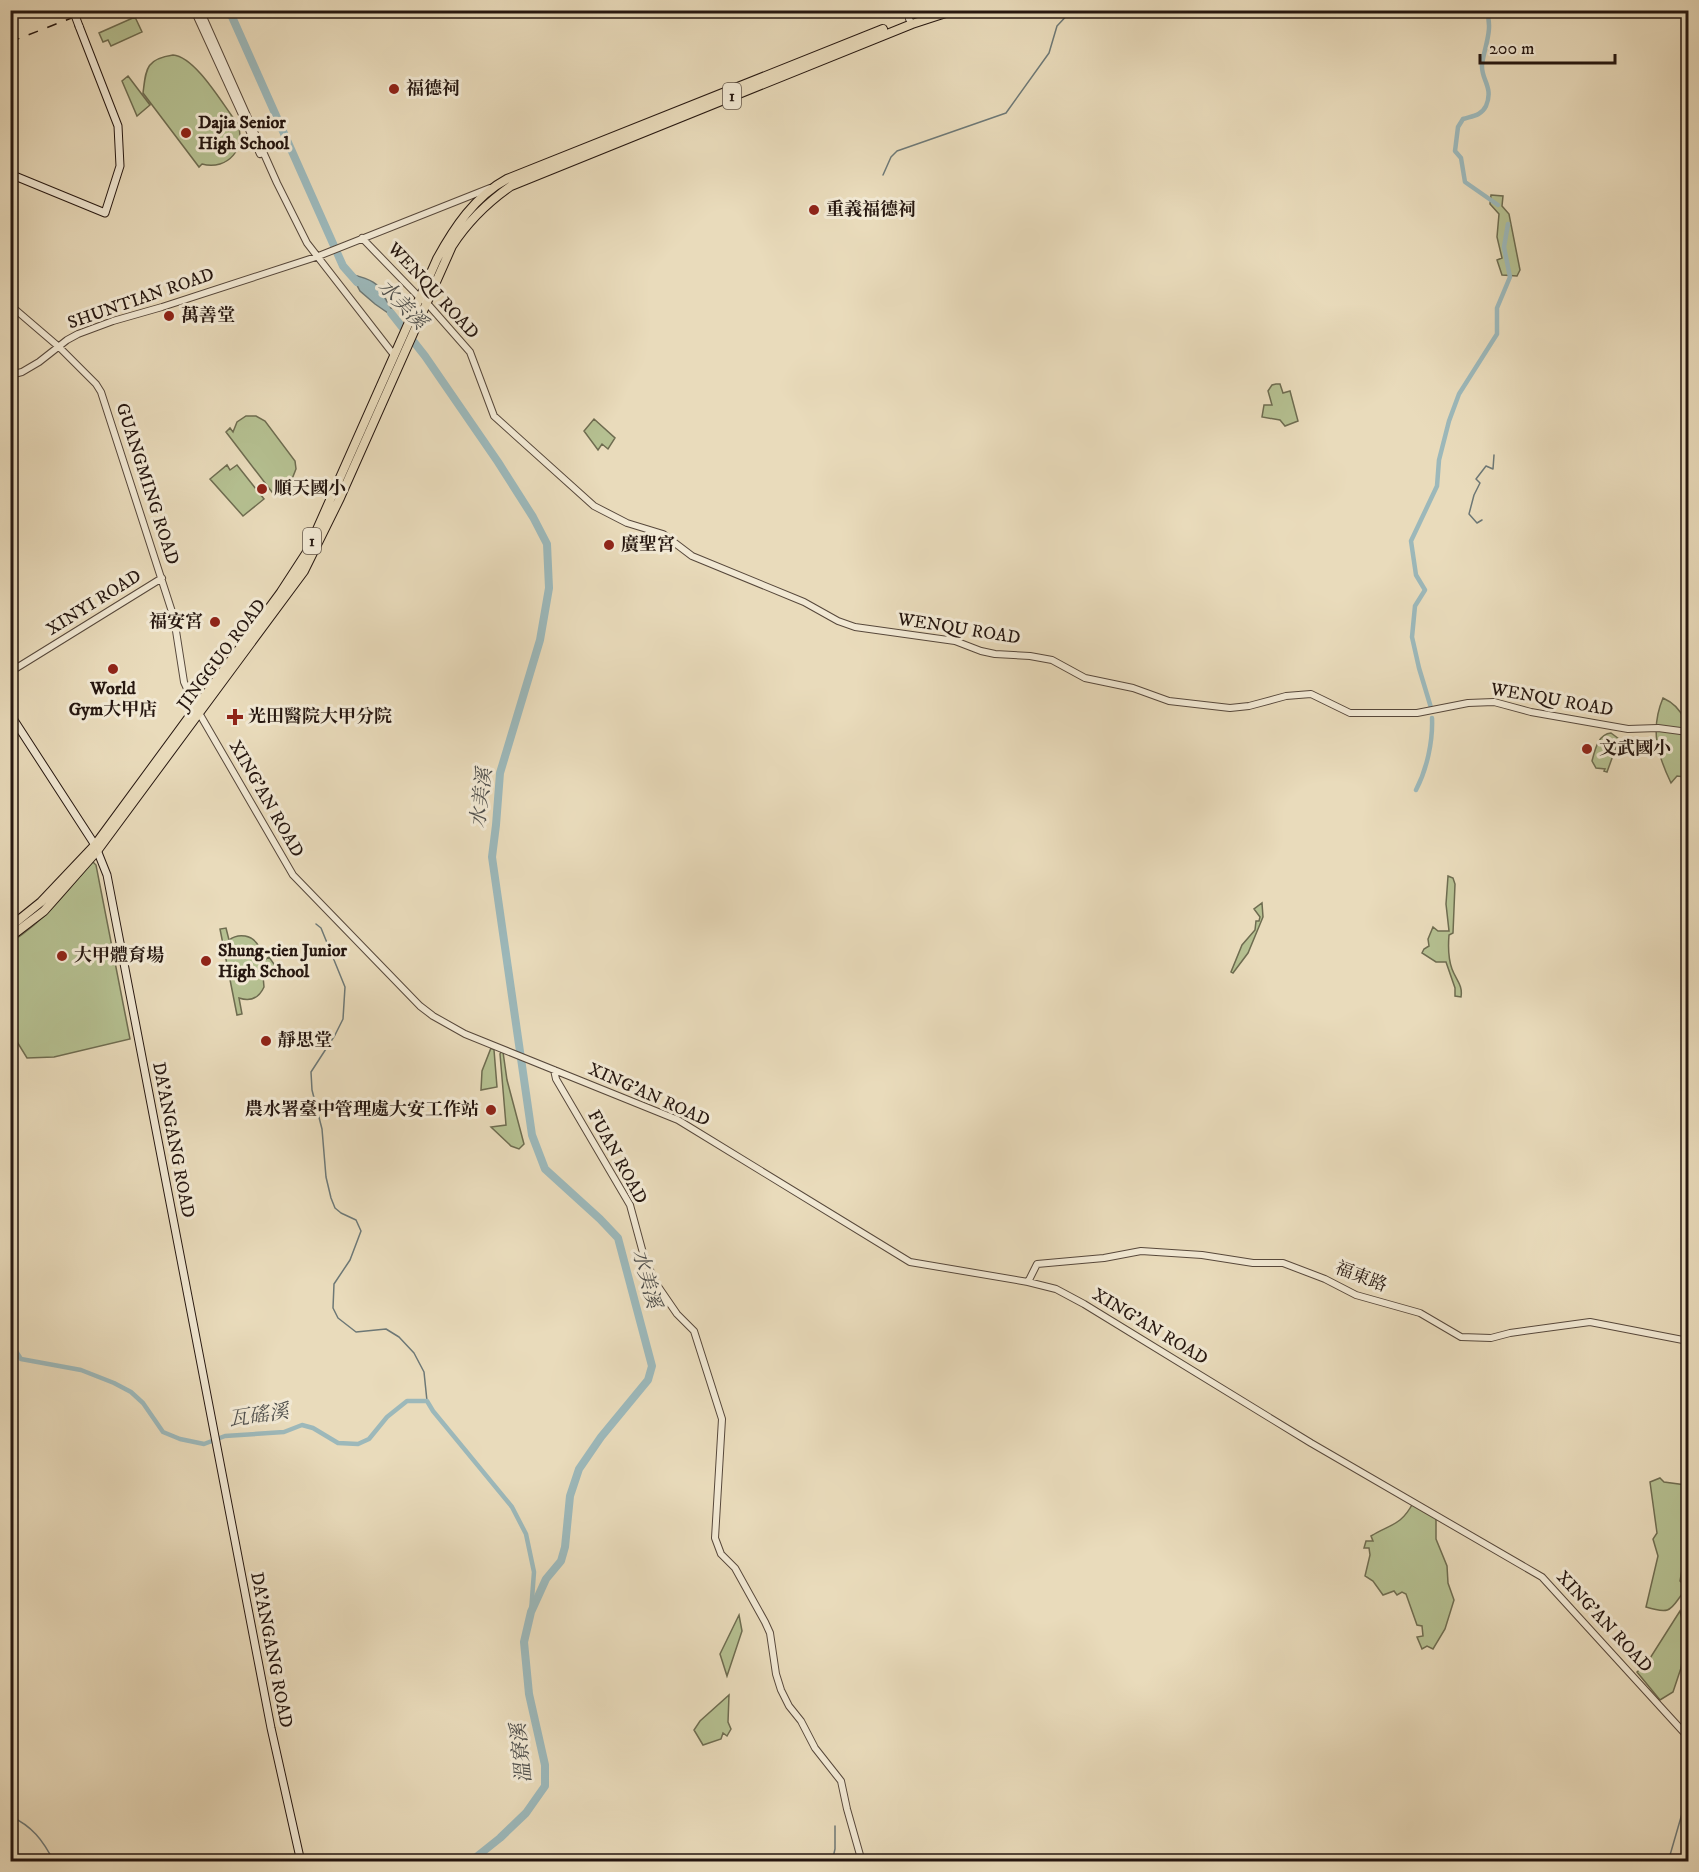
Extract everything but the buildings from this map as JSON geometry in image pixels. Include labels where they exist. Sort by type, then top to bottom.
[{"type":"main road","points":[[10,174],[105,213],[120,166],[118,126],[73,10]]},
{"type":"main road","name":"1","points":[[423,300],[437,259],[453,230],[492,187],[564,156],[934,10]]},
{"type":"main road","name":"1","points":[[398,352],[423,300],[459,235],[499,194],[511,186],[910,18],[955,10]]},
{"type":"main road","name":"JINGGUO ROAD","points":[[10,937],[44,911],[96,848],[281,592],[307,552],[398,352]]},
{"type":"main road","name":"DA’ANGANG ROAD","points":[[10,714],[96,848],[108,875],[271,1728],[301,1862]]},
{"type":"main road","name":"JINGGUO ROAD","points":[[10,927],[41,902],[96,848]]},
{"type":"street","points":[[194,10],[269,173],[277,183]]},
{"type":"street","points":[[200,10],[277,183],[307,243],[398,352]]},
{"type":"street","name":"SHUNTIAN ROAD","points":[[10,375],[22,372],[78,334],[319,256],[492,187],[511,186]]},
{"type":"street","name":"WENQU ROAD","points":[[362,238],[470,352],[494,416],[594,507],[627,523],[663,534],[692,556],[804,602],[838,621],[855,627],[955,641],[994,654],[1052,660],[1085,678],[1133,688],[1169,701],[1230,708],[1249,706],[1293,695],[1311,694],[1350,713],[1417,713],[1494,702],[1531,712],[1628,729],[1658,728],[1689,732]]},
{"type":"street","name":"GUANGMING ROAD","points":[[10,305],[58,347],[96,384],[101,392],[176,623],[184,682],[197,709]]},
{"type":"street","name":"XINYI ROAD","points":[[10,672],[162,578]]},
{"type":"street","name":"XING’AN ROAD","points":[[197,709],[293,875],[420,1006],[433,1016],[465,1034],[678,1120],[910,1262],[1028,1282],[1056,1289],[1084,1304],[1311,1443],[1542,1576],[1689,1737]]},
{"type":"street","name":"FUAN ROAD","points":[[554,1070],[556,1079],[630,1205],[643,1253],[659,1289],[677,1314],[694,1331],[722,1419],[715,1538],[717,1548],[735,1568],[765,1622],[770,1633],[776,1674],[789,1706],[801,1721],[815,1748],[841,1781],[862,1862]]},
{"type":"street","points":[[563,1074],[563,1090]]},
{"type":"street","name":"福東路","points":[[1028,1282],[1037,1264],[1104,1258],[1141,1251],[1178,1252],[1244,1263],[1283,1263],[1297,1267],[1349,1292],[1420,1313],[1461,1337],[1491,1338],[1510,1333],[1590,1322],[1689,1341]]},
{"type":"green space","points":[[135,17],[142,32],[111,46],[108,40],[103,42],[99,33]]},
{"type":"green space","points":[[173,55],[191,64],[200,73],[237,123],[240,132],[238,148],[233,155],[220,164],[202,164],[199,167],[143,93],[146,72],[152,63],[157,59]]},
{"type":"green space","points":[[128,76],[150,105],[137,116],[122,81]]},
{"type":"green space","points":[[1491,195],[1503,196],[1502,206],[1509,214],[1520,270],[1517,276],[1502,275],[1497,260],[1502,258],[1497,237],[1499,214],[1490,204]]},
{"type":"green space","points":[[1280,384],[1283,393],[1290,391],[1298,421],[1285,426],[1280,420],[1262,417],[1264,405],[1272,405],[1268,391],[1272,385]]},
{"type":"green space","points":[[246,416],[256,416],[265,421],[295,461],[296,469],[292,479],[285,486],[275,487],[280,493],[275,496],[226,432],[230,428],[233,432],[237,422]]},
{"type":"green space","points":[[594,419],[615,438],[608,449],[602,444],[598,450],[584,431]]},
{"type":"green space","points":[[227,465],[230,470],[237,465],[264,499],[243,516],[210,479]]},
{"type":"green space","points":[[1663,698],[1681,712],[1687,733],[1688,766],[1685,777],[1677,776],[1671,783],[1659,752],[1656,731]]},
{"type":"green space","points":[[1611,733],[1619,739],[1607,772],[1604,771],[1605,769],[1596,768],[1592,761],[1600,739]]},
{"type":"green space","name":"大甲體育場","points":[[92,861],[96,865],[130,1039],[54,1057],[27,1058],[11,1032],[11,942],[45,915]]},
{"type":"green space","points":[[1448,876],[1453,878],[1455,884],[1453,933],[1449,935],[1448,948],[1452,969],[1460,986],[1461,997],[1455,996],[1455,988],[1446,962],[1436,962],[1422,953],[1429,946],[1428,939],[1433,927],[1438,931],[1449,931],[1446,904]]},
{"type":"green space","points":[[1262,903],[1263,917],[1248,953],[1233,973],[1231,972],[1242,945],[1255,930],[1256,921],[1259,921],[1260,917],[1254,909]]},
{"type":"green space","points":[[226,928],[229,940],[241,936],[253,939],[259,947],[261,962],[269,957],[281,974],[273,979],[262,964],[264,987],[254,998],[247,1000],[239,998],[242,1014],[237,1015],[220,929]]},
{"type":"green space","points":[[491,1048],[494,1050],[497,1087],[481,1090],[482,1071]]},
{"type":"green space","points":[[501,1052],[503,1052],[507,1080],[524,1144],[519,1149],[511,1146],[491,1127],[506,1125]]},
{"type":"green space","points":[[1660,1478],[1664,1482],[1686,1485],[1688,1488],[1686,1512],[1688,1513],[1688,1554],[1685,1556],[1687,1563],[1683,1564],[1680,1581],[1687,1588],[1674,1605],[1667,1610],[1646,1607],[1658,1556],[1653,1539],[1657,1533],[1650,1482]]},
{"type":"green space","points":[[1413,1503],[1436,1518],[1436,1539],[1447,1566],[1448,1583],[1454,1600],[1445,1629],[1433,1649],[1427,1646],[1422,1649],[1417,1637],[1423,1636],[1422,1626],[1417,1625],[1406,1594],[1402,1592],[1397,1595],[1394,1591],[1383,1595],[1373,1581],[1365,1576],[1370,1555],[1369,1548],[1364,1548],[1366,1541],[1373,1541],[1371,1536],[1395,1524],[1409,1511]]},
{"type":"green space","points":[[1680,1611],[1686,1635],[1681,1668],[1673,1692],[1660,1700],[1637,1672],[1647,1663]]},
{"type":"green space","points":[[739,1615],[742,1631],[727,1676],[720,1654]]},
{"type":"green space","points":[[729,1695],[728,1722],[731,1729],[727,1736],[723,1733],[721,1739],[703,1745],[694,1730],[700,1721]]},
{"type":"water","points":[[351,274],[377,284],[398,320],[360,291]]},
{"type":"waterway","name":"水美溪","points":[[229,10],[343,266],[357,282]]},
{"type":"waterway","points":[[883,175],[891,157],[897,151],[1006,113],[1049,53],[1057,26],[1072,10]]},
{"type":"waterway","points":[[1486,10],[1489,31],[1482,70],[1488,89],[1488,99],[1482,112],[1463,119],[1458,127],[1455,151],[1461,158],[1465,182],[1498,205]]},
{"type":"waterway","points":[[1432,711],[1412,637],[1415,606],[1425,590],[1416,575],[1411,541],[1437,486],[1439,460],[1459,394],[1497,334],[1497,308],[1510,277],[1504,247],[1508,224]]},
{"type":"waterway","name":"水美溪","points":[[391,313],[425,356],[498,462],[533,517],[547,544],[549,588],[540,640],[500,773],[492,857],[532,1135],[545,1169],[618,1238],[652,1366],[648,1380],[601,1437],[579,1469],[570,1496],[565,1547],[561,1561],[546,1579],[531,1612],[524,1642],[529,1694],[545,1765],[545,1786],[526,1813],[470,1862]]},
{"type":"waterway","points":[[1482,520],[1477,523],[1469,514],[1480,483],[1476,479],[1486,466],[1493,469],[1494,455]]},
{"type":"waterway","points":[[1416,790],[1428,755],[1432,718]]},
{"type":"waterway","points":[[316,924],[321,928],[345,987],[343,1019],[311,1072],[312,1090],[322,1129],[326,1177],[331,1198],[335,1208],[356,1220],[361,1231],[350,1260],[334,1284],[333,1308],[338,1318],[356,1332],[386,1329],[399,1337],[414,1353],[424,1372],[427,1401]]},
{"type":"waterway","name":"瓦磘溪","points":[[10,1342],[21,1359],[81,1370],[114,1383],[131,1392],[143,1403],[163,1432],[180,1439],[204,1444],[225,1436],[284,1432],[302,1425],[313,1428],[338,1443],[358,1444],[369,1439],[387,1417],[407,1401],[427,1401],[512,1507],[526,1534],[534,1572],[531,1612]]},
{"type":"waterway","points":[[1668,1862],[1688,1793]]},
{"type":"waterway","points":[[10,1816],[25,1824],[36,1835],[54,1862]]},
{"type":"waterway","points":[[832,1862],[835,1849],[835,1826]]},
{"type":"railway","points":[[10,42],[92,10]]},
{"type":"place","name":"福德祠","points":[[394,89]]},
{"type":"place","name":"Dajia Senior High School","points":[[186,133]]},
{"type":"place","name":"重義福德祠","points":[[814,210]]},
{"type":"place","name":"萬善堂","points":[[169,316]]},
{"type":"place","name":"順天國小","points":[[262,489]]},
{"type":"place","name":"廣聖宮","points":[[609,545]]},
{"type":"place","name":"福安宮","points":[[215,622]]},
{"type":"place","name":"World Gym大甲店","points":[[113,669]]},
{"type":"place","name":"光田醫院大甲分院","points":[[235,717]]},
{"type":"place","name":"文武國小","points":[[1587,749]]},
{"type":"place","name":"大甲體育場","points":[[62,956]]},
{"type":"place","name":"Shung-tien Junior High School","points":[[206,961]]},
{"type":"place","name":"靜思堂","points":[[266,1041]]},
{"type":"place","name":"農水署臺中管理處大安工作站","points":[[491,1110]]},
{"type":"water label","name":"溫寮溪","points":[[522,1753]]}]
